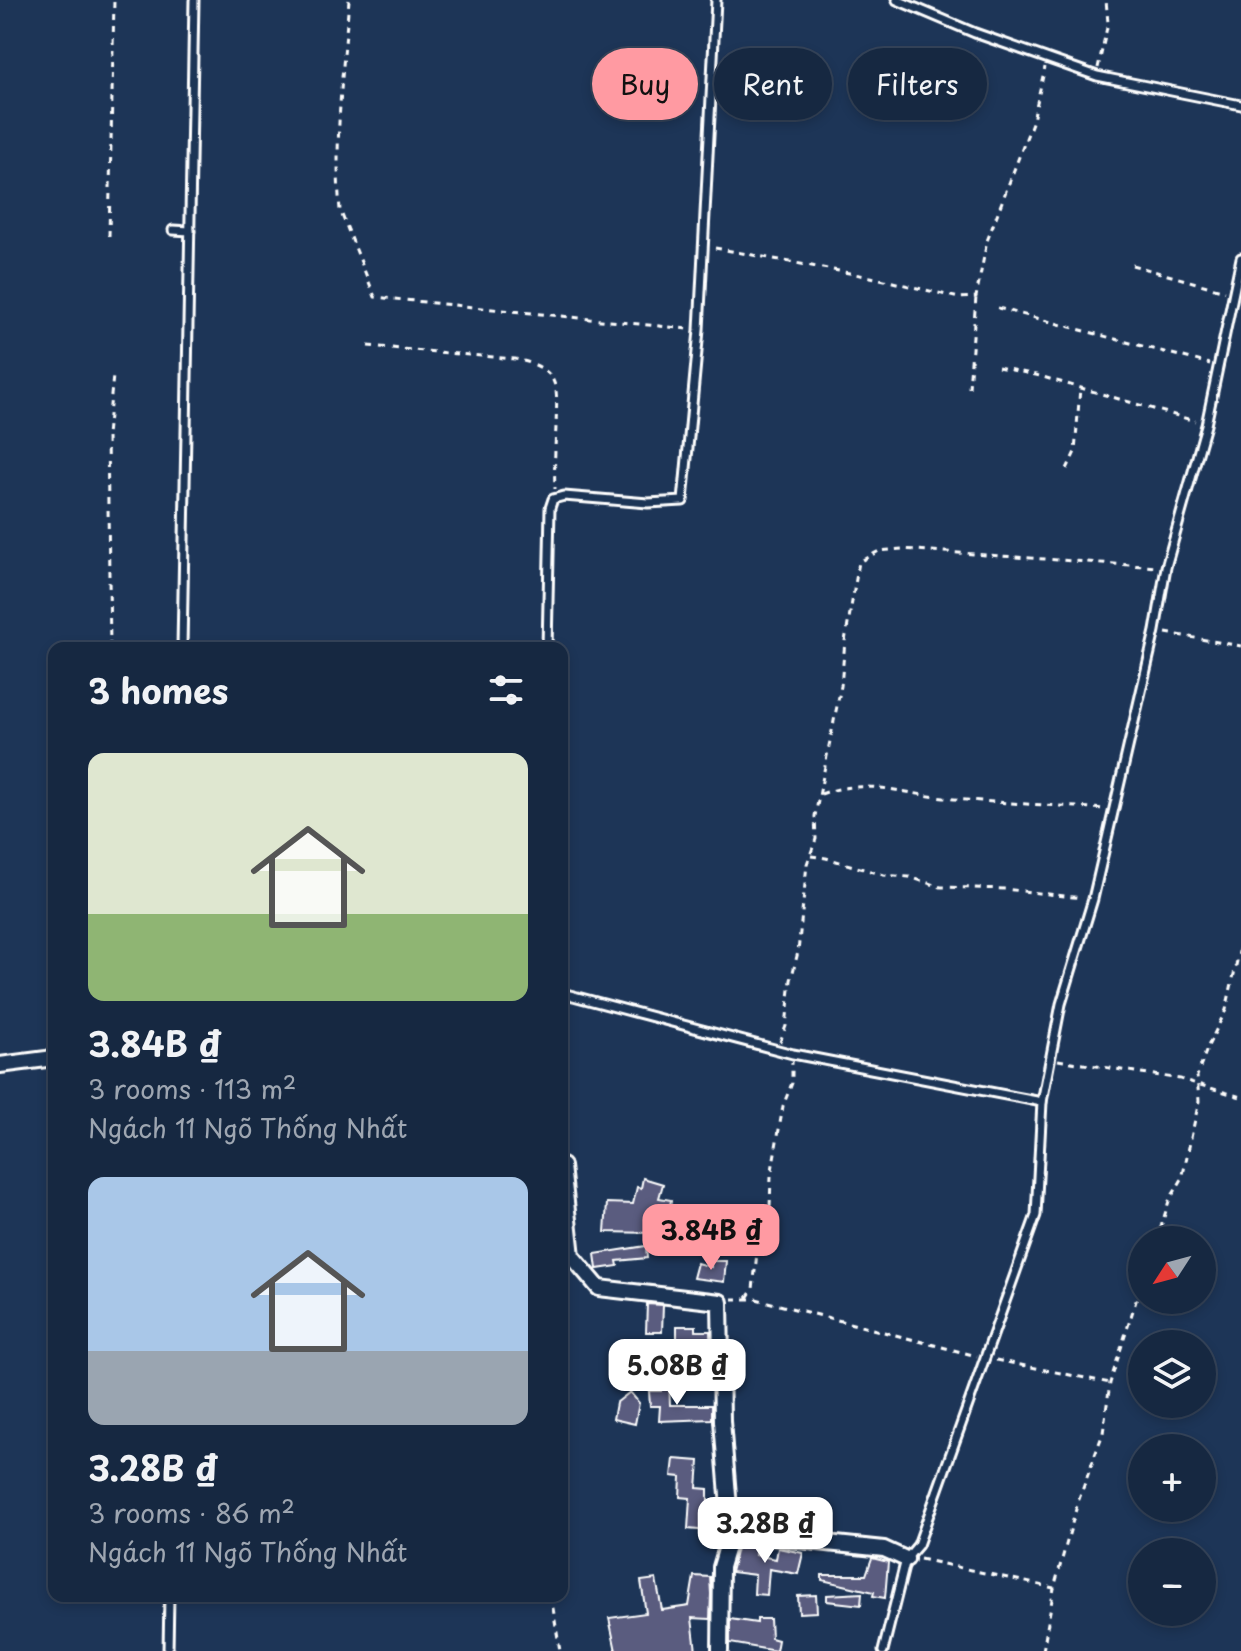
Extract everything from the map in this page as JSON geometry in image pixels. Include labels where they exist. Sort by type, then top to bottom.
[{"type":"street","points":[[0,1065],[48,1059]]},
{"type":"street","points":[[568,1220],[572,1256],[599,1288],[720,1302],[722,1421],[731,1533],[721,1567],[720,1651]]},
{"type":"street","points":[[731,1533],[884,1549],[906,1559]]},
{"type":"lane","points":[[182,642],[194,0]]},
{"type":"lane","points":[[547,642],[550,508],[555,497],[682,502],[699,330],[716,0]]},
{"type":"lane","points":[[897,0],[1097,76],[1196,99],[1241,105]]},
{"type":"lane","points":[[173,230],[190,231]]},
{"type":"lane","points":[[883,1651],[906,1559],[918,1545],[1036,1215],[1042,1102],[1061,1004],[1093,899],[1155,631],[1166,567],[1206,425],[1241,258]]},
{"type":"lane","points":[[568,995],[793,1054],[1042,1102]]},
{"type":"lane","points":[[168,1651],[169,1602]]},
{"type":"path","points":[[109,236],[114,0]]},
{"type":"path","points":[[349,0],[339,121],[340,210],[375,297],[699,330]]},
{"type":"path","points":[[1097,76],[1108,23],[1106,0]]},
{"type":"path","points":[[969,388],[976,297],[987,241],[1033,120],[1047,59]]},
{"type":"path","points":[[702,246],[876,278],[959,298],[976,297]]},
{"type":"path","points":[[1132,265],[1233,293]]},
{"type":"path","points":[[998,308],[1217,366]]},
{"type":"path","points":[[368,346],[515,359],[534,363],[550,374],[557,385],[559,406],[555,497]]},
{"type":"path","points":[[998,367],[1206,425]]},
{"type":"path","points":[[110,642],[107,435],[113,376]]},
{"type":"path","points":[[1067,469],[1075,452],[1080,388]]},
{"type":"path","points":[[776,1049],[786,1026],[807,864],[816,839],[815,816],[859,562],[879,551],[902,549],[1166,567]]},
{"type":"path","points":[[1155,631],[1241,646]]},
{"type":"path","points":[[821,794],[845,785],[944,798],[1113,810]]},
{"type":"path","points":[[811,856],[941,887],[1005,889],[1093,899]]},
{"type":"path","points":[[1161,1226],[1169,1201],[1182,1179],[1199,1101],[1198,1083],[1208,1046],[1226,1010],[1239,952],[1241,924]]},
{"type":"path","points":[[747,1298],[753,1289],[758,1244],[770,1208],[771,1176],[783,1106],[792,1083],[793,1054]]},
{"type":"path","points":[[1050,1059],[1085,1062],[1198,1083],[1241,1097]]},
{"type":"path","points":[[720,1302],[747,1298],[986,1358],[1110,1383]]},
{"type":"path","points":[[1043,1651],[1054,1588],[1078,1502],[1103,1433],[1110,1383],[1132,1314]]},
{"type":"path","points":[[906,1559],[936,1561],[1054,1588]]},
{"type":"path","points":[[552,1602],[560,1651]]},
{"type":"building","points":[[643,1178],[663,1184],[659,1198],[671,1200],[669,1212],[654,1210],[653,1233],[605,1232],[607,1203],[633,1204]]},
{"type":"building","points":[[646,1246],[647,1258],[617,1261],[618,1266],[597,1269],[595,1254]]},
{"type":"building","points":[[711,1261],[726,1261],[724,1282],[693,1278],[697,1263],[711,1267]]},
{"type":"building","points":[[647,1304],[663,1305],[662,1332],[646,1332]]},
{"type":"building","points":[[677,1326],[696,1326],[696,1331],[710,1331],[711,1375],[677,1375],[677,1364],[683,1364],[682,1340],[677,1340]]},
{"type":"building","points":[[662,1381],[669,1381],[670,1405],[712,1405],[712,1419],[659,1421],[660,1406],[650,1406],[649,1391],[661,1391]]},
{"type":"building","points":[[630,1392],[639,1403],[635,1424],[613,1419],[616,1403]]},
{"type":"building","points":[[674,1459],[699,1461],[697,1488],[708,1489],[708,1518],[720,1519],[721,1532],[688,1529],[690,1498],[680,1497],[681,1477],[672,1476]]},
{"type":"building","points":[[738,1544],[756,1546],[755,1555],[776,1559],[778,1548],[803,1553],[798,1574],[769,1569],[767,1595],[754,1594],[755,1575],[731,1572]]},
{"type":"building","points":[[872,1558],[888,1562],[885,1598],[873,1596],[874,1592],[822,1580],[822,1575],[866,1575]]},
{"type":"building","points":[[694,1576],[710,1577],[711,1594],[710,1619],[692,1618],[696,1651],[616,1651],[609,1618],[646,1613],[641,1581],[656,1579],[662,1610],[689,1606]]},
{"type":"building","points":[[862,1593],[861,1605],[827,1601],[827,1595]]},
{"type":"building","points":[[816,1595],[817,1612],[799,1613],[798,1596]]},
{"type":"building","points":[[730,1619],[757,1623],[757,1619],[770,1619],[771,1638],[778,1640],[776,1651],[730,1643]]}]
